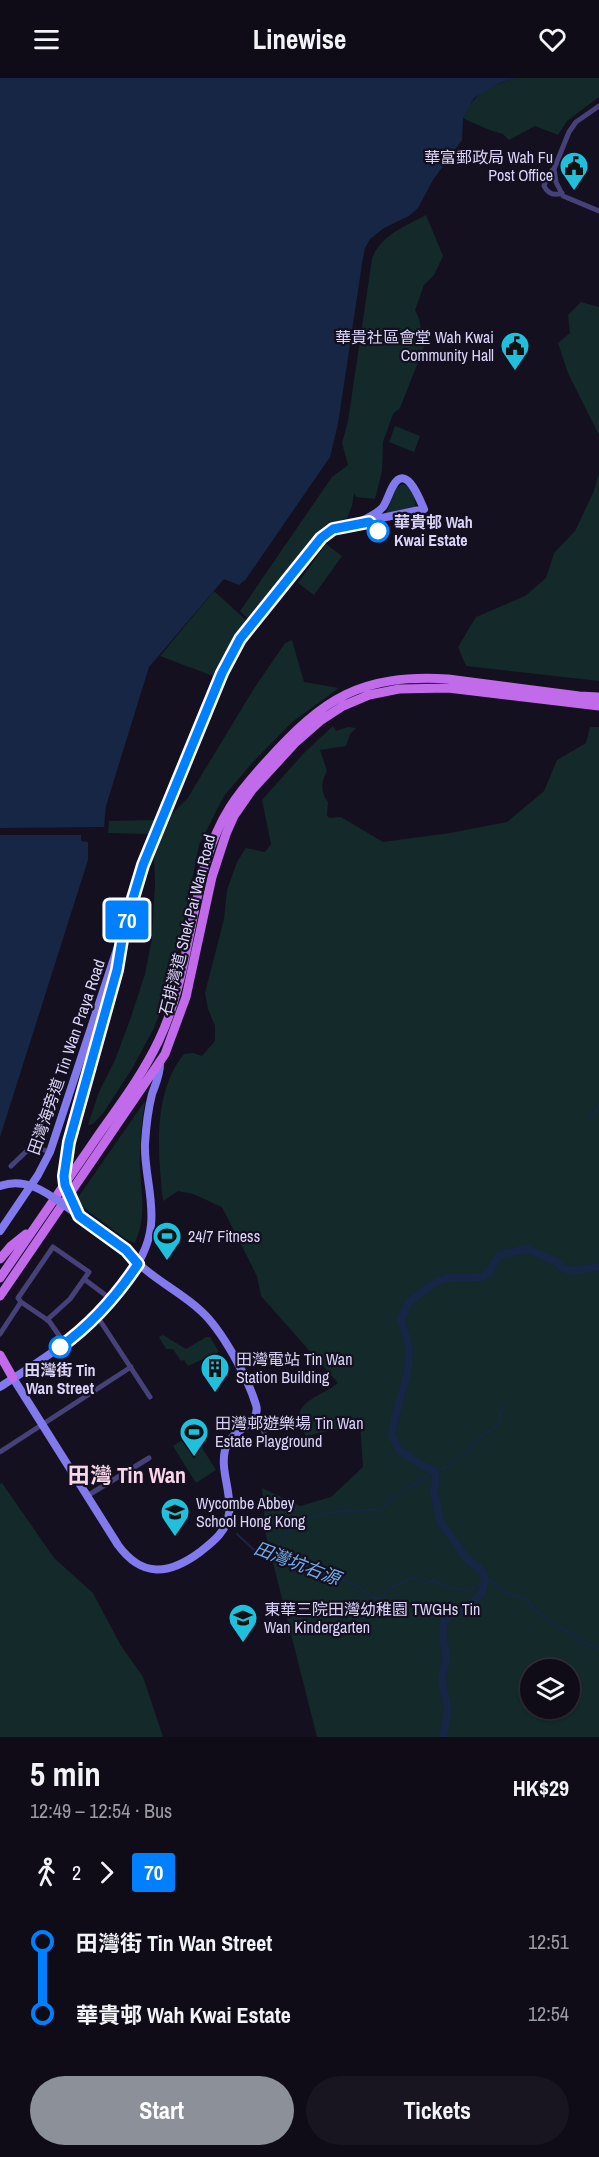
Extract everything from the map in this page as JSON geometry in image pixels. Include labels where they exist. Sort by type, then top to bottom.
[{"type":"main road","name":"石排灣道 Shek Pai Wan Road","points":[[31,1230],[140,1075],[158,1042],[176,997],[206,863],[220,822],[239,792],[286,740],[322,707],[360,688],[391,680],[410,678],[448,680],[599,697]]},
{"type":"main road","name":"石排灣道 Shek Pai Wan Road","points":[[160,1064],[171,1041],[186,998],[212,877],[225,834],[239,808],[260,781],[296,742],[320,721],[360,698],[388,690],[410,688],[448,688],[599,706]]},
{"type":"main road","points":[[0,1296],[160,1064]]},
{"type":"main road","points":[[0,1259],[11,1246],[31,1230]]},
{"type":"main road","points":[[0,1278],[31,1230]]},
{"type":"main road","points":[[0,1355],[13,1378]]},
{"type":"street","points":[[562,193],[551,194],[544,186],[548,174],[554,169],[568,132],[576,122],[599,106]]},
{"type":"street","points":[[554,169],[556,182],[567,198],[599,211]]},
{"type":"street","name":"田灣海旁道 Tin Wan Praya Road","points":[[0,1231],[38,1175],[50,1152],[143,865],[231,653],[252,623],[321,538],[333,529],[424,509],[412,482],[400,479],[394,484],[382,507],[359,522]]},
{"type":"street","points":[[79,1216],[65,1185],[65,1159],[117,970],[124,928]]},
{"type":"street","name":"石排灣道 Shek Pai Wan Road","points":[[0,1387],[65,1344],[98,1316],[138,1264],[147,1246],[151,1226],[151,1205],[145,1145],[147,1117],[160,1075],[160,1064]]},
{"type":"street","points":[[11,1166],[32,1146],[50,1152]]},
{"type":"street","points":[[0,1186],[12,1183],[34,1187],[64,1205],[126,1250],[138,1264],[200,1310],[226,1343],[257,1407],[255,1418],[234,1434],[225,1447],[224,1458],[230,1504],[224,1530],[218,1539],[179,1565],[167,1569],[154,1570],[129,1559],[13,1378]]},
{"type":"street","points":[[47,1320],[70,1299],[89,1272],[53,1247],[18,1298],[47,1320],[65,1344]]},
{"type":"street","points":[[84,1280],[112,1300]]},
{"type":"street","points":[[0,1334],[21,1302]]},
{"type":"street","points":[[98,1316],[150,1396]]},
{"type":"street","points":[[0,1452],[130,1367]]},
{"type":"street","points":[[255,1418],[262,1425],[265,1437]]},
{"type":"street","points":[[87,1496],[149,1458]]},
{"type":"green space","points":[[517,78],[599,78],[599,97],[567,121],[558,135],[535,126],[509,140],[503,134],[463,118],[472,102],[484,91]]},
{"type":"green space","points":[[426,215],[443,256],[434,275],[424,285],[415,310],[420,325],[418,340],[426,342],[400,408],[393,414],[383,442],[382,471],[375,499],[356,497],[354,493],[347,518],[325,526],[314,535],[248,619],[240,611],[332,477],[348,465],[342,443],[348,421],[372,259],[387,237]]},
{"type":"green space","points":[[581,302],[599,307],[599,435],[568,373],[558,343],[570,333],[568,315]]},
{"type":"green space","points":[[395,426],[420,436],[414,452],[389,442]]},
{"type":"green space","points":[[599,473],[599,681],[466,666],[458,647],[476,617],[525,596],[546,578],[554,553],[575,531],[594,491]]},
{"type":"green space","points":[[402,484],[413,493],[415,507],[386,514],[395,489]]},
{"type":"green space","points":[[326,544],[342,556],[314,595],[298,583]]},
{"type":"green space","points":[[214,591],[247,621],[232,639],[213,676],[160,656]]},
{"type":"green space","points":[[292,640],[304,682],[339,688],[292,722],[224,796],[199,845],[171,985],[154,1028],[133,1067],[104,1112],[93,1124],[88,1125],[99,1092],[115,1060],[145,974],[152,938],[154,858],[162,836],[171,815],[187,799],[253,690],[285,643]]},
{"type":"green space","points":[[333,726],[336,731],[348,727],[356,728],[350,734],[346,746],[320,750],[327,771],[322,787],[328,802],[327,815],[329,818],[341,817],[383,842],[507,822],[544,791],[557,760],[586,743],[590,727],[599,727],[599,1737],[317,1737],[266,1535],[262,1488],[300,1506],[331,1497],[363,1467],[360,1424],[306,1436],[299,1416],[302,1409],[306,1403],[338,1383],[261,1296],[257,1276],[222,1207],[193,1194],[178,1191],[163,1201],[160,1164],[162,1106],[174,1070],[184,1054],[193,1053],[202,1056],[215,1041],[215,1026],[205,993],[224,919],[227,890],[237,862],[246,848],[265,852],[271,844],[262,800],[304,753]]},
{"type":"green space","points":[[154,820],[148,834],[108,833],[109,821]]},
{"type":"green space","points":[[145,1101],[140,1150],[142,1214],[135,1243],[127,1240],[80,1205],[79,1196]]},
{"type":"green space","points":[[163,1335],[186,1349],[210,1337],[219,1352],[188,1366],[184,1360],[181,1361],[173,1349],[166,1349],[159,1337]]},
{"type":"green space","name":"田灣邨遊樂場 Tin Wan Estate Playground","points":[[193,1433],[216,1470],[196,1483],[173,1446]]},
{"type":"green space","points":[[2,1483],[54,1558],[93,1593],[120,1644],[143,1677],[163,1737],[0,1737],[0,1484]]},
{"type":"water","points":[[0,78],[517,78],[500,83],[474,98],[463,118],[462,140],[433,180],[418,208],[409,216],[384,228],[370,239],[365,248],[338,424],[330,457],[246,579],[239,585],[224,579],[149,667],[106,806],[104,827],[0,828]]},
{"type":"water","points":[[0,835],[81,835],[81,841],[88,842],[88,860],[0,1137]]},
{"type":"waterway","points":[[589,1117],[599,1106]]},
{"type":"waterway","points":[[443,1737],[448,1710],[442,1676],[446,1659],[444,1622],[450,1614],[463,1611],[482,1593],[485,1580],[482,1571],[468,1560],[440,1521],[434,1491],[436,1477],[434,1471],[399,1450],[391,1434],[408,1369],[409,1347],[401,1319],[409,1302],[435,1283],[446,1278],[483,1277],[489,1272],[499,1255],[527,1249],[571,1271],[599,1267]]},
{"type":"waterway","points":[[434,1472],[444,1469],[496,1426],[500,1421],[500,1411],[506,1405]]},
{"type":"waterway","points":[[275,1555],[282,1540],[292,1528],[303,1521],[341,1511],[381,1510],[405,1488],[430,1475]]},
{"type":"waterway","name":"田灣坑右源","points":[[237,1534],[253,1549],[275,1557],[286,1557],[298,1564],[339,1577],[374,1598],[381,1598],[391,1588],[414,1577],[426,1584],[433,1580],[444,1586],[469,1591],[488,1579],[508,1594],[524,1597],[545,1618],[571,1632],[580,1641],[599,1649]]},
{"type":"bus line","name":"70","points":[[60,1347],[104,1310],[138,1264],[126,1250],[79,1216],[70,1199],[64,1176],[69,1142],[117,970],[124,928],[149,848],[222,673],[240,639],[307,554],[327,533],[333,529],[369,522],[378,531]]},
{"type":"place","name":"華富郵政局 Wah Fu Post Office","points":[[574,192]]},
{"type":"place","name":"華貴社區會堂 Wah Kwai Community Hall","points":[[515,372]]},
{"type":"place","name":"華貴邨 Wah Kwai Estate","points":[[378,531]]},
{"type":"place","name":"24/7 Fitness","points":[[167,1262]]},
{"type":"place","name":"田灣街 Tin Wan Street","points":[[60,1347]]},
{"type":"place","name":"田灣電站 Tin Wan Station Building","points":[[215,1394]]},
{"type":"place","name":"田灣邨遊樂場 Tin Wan Estate Playground","points":[[194,1458]]},
{"type":"place","name":"Wycombe Abbey School Hong Kong","points":[[175,1538]]},
{"type":"place","name":"東華三院田灣幼稚園 TWGHs Tin Wan Kindergarten","points":[[243,1644]]},
{"type":"district","name":"田灣 Tin Wan","points":[[127,1475]]}]
